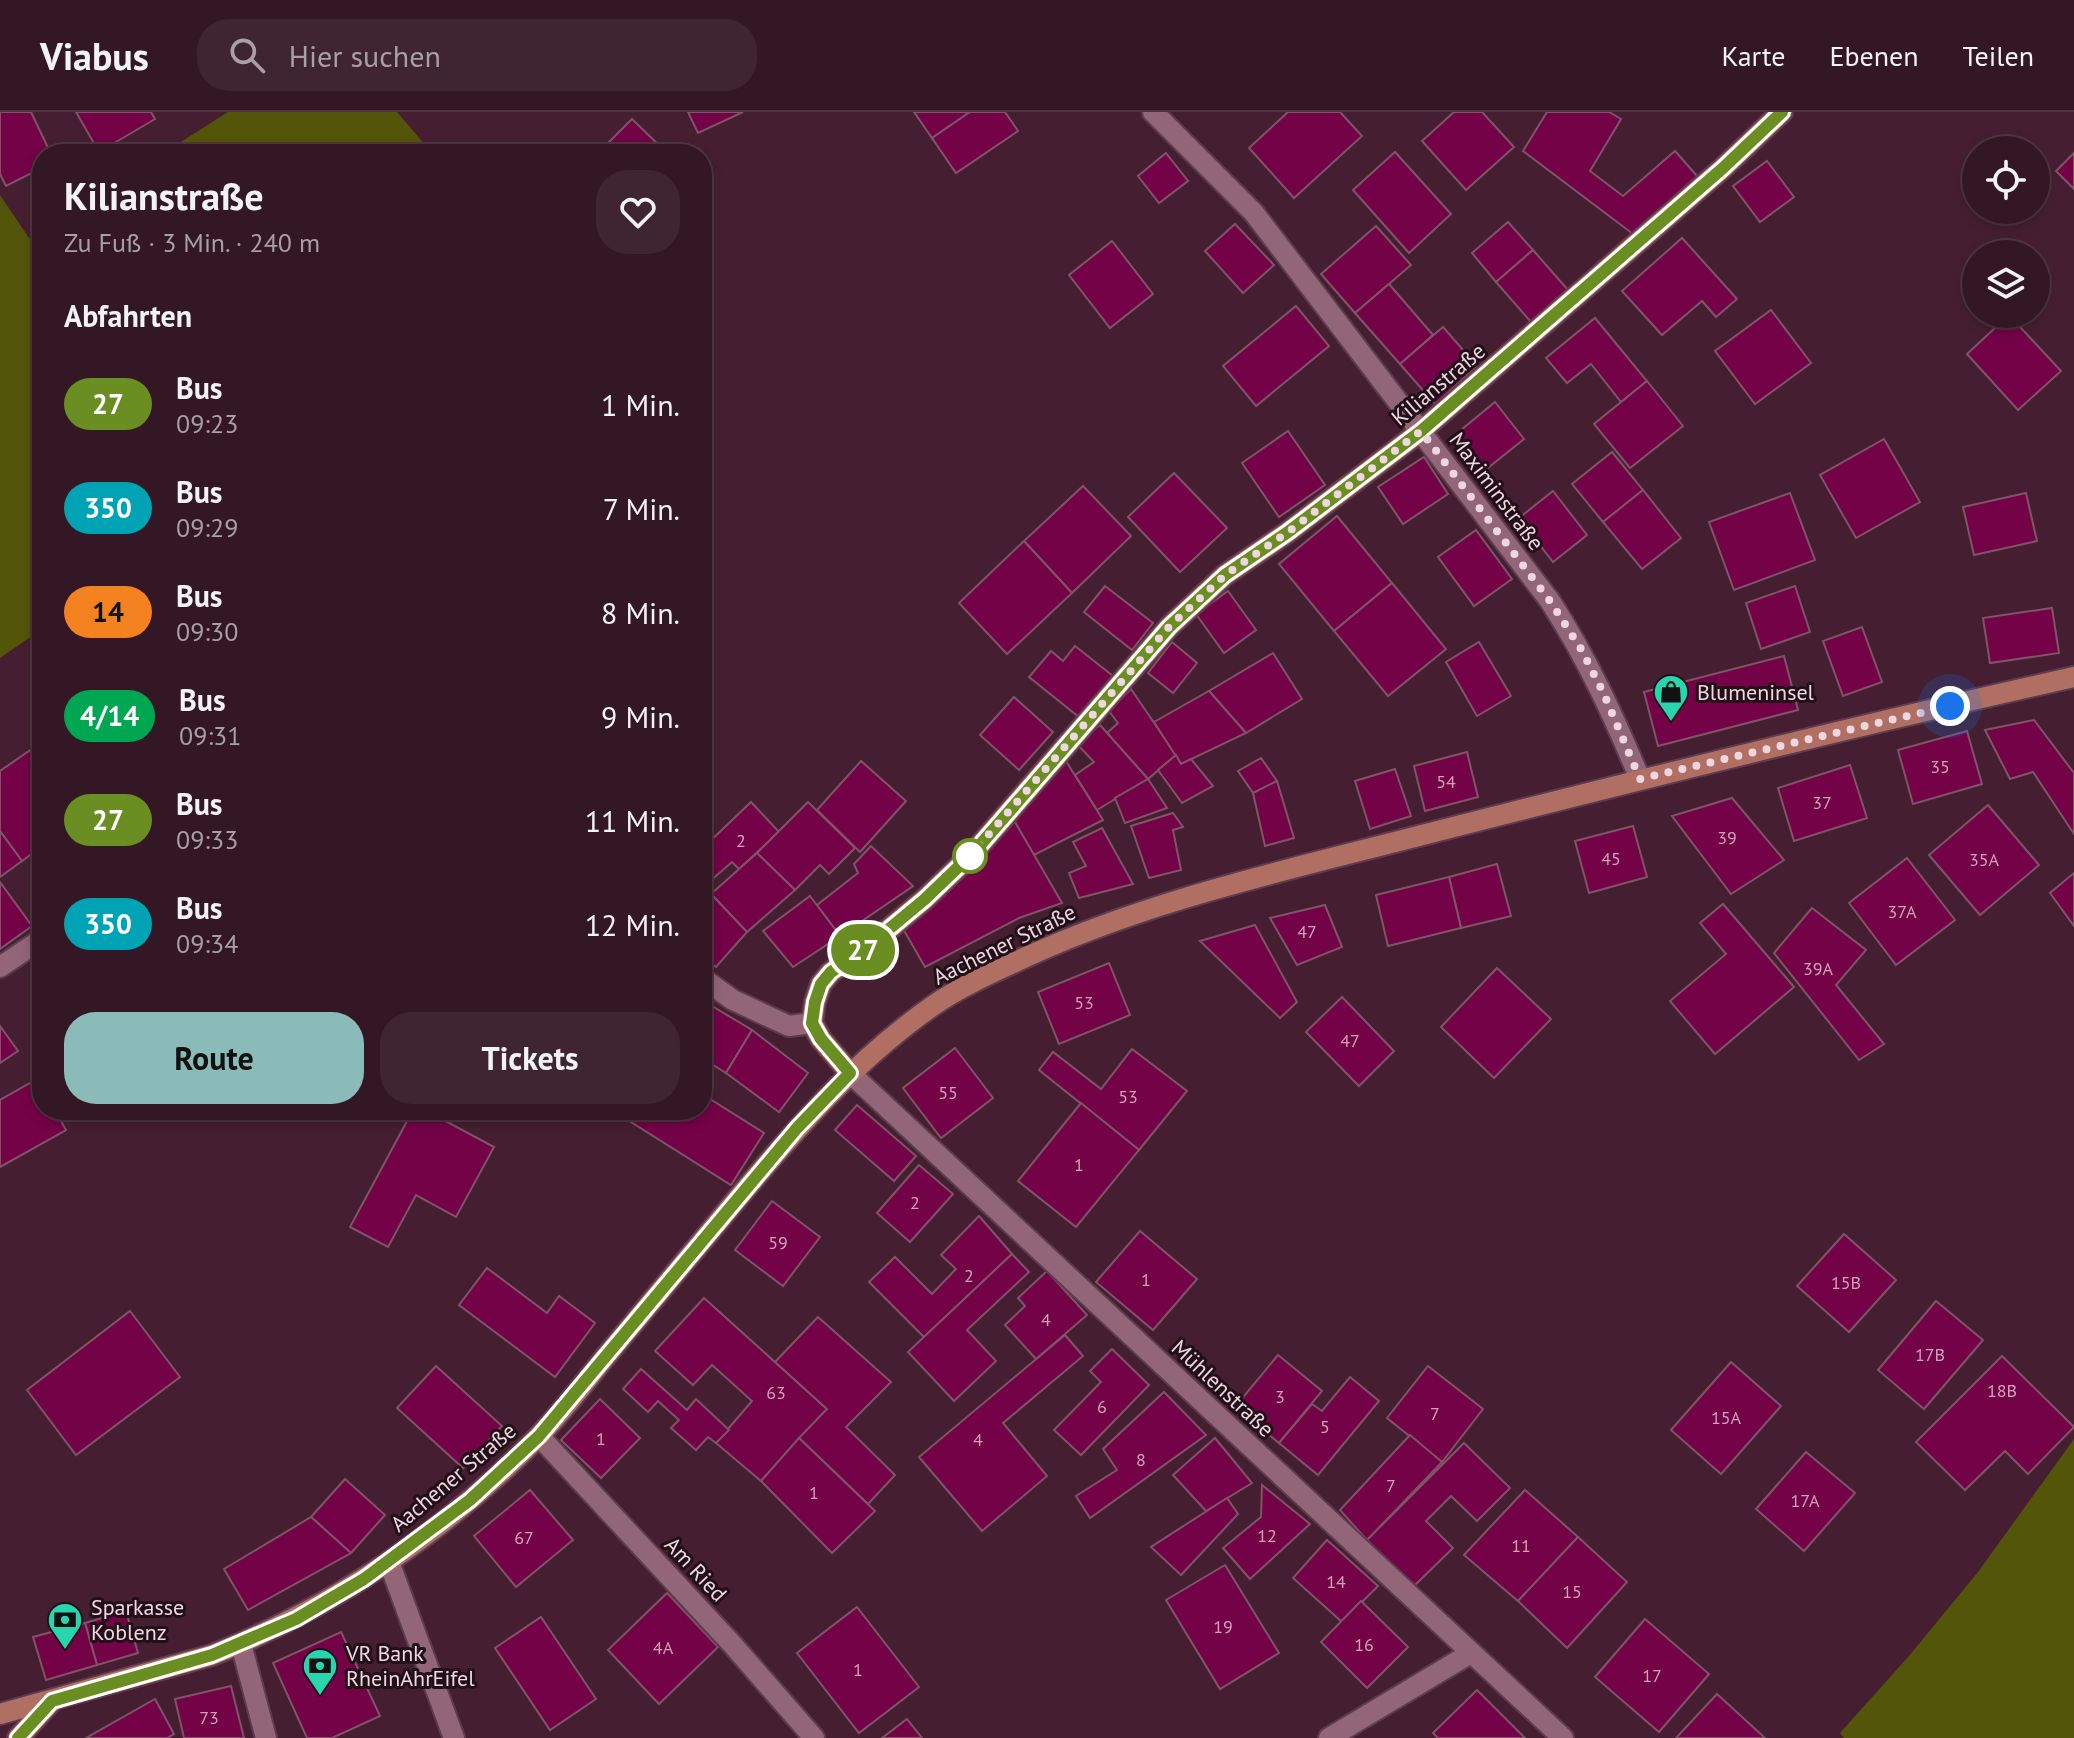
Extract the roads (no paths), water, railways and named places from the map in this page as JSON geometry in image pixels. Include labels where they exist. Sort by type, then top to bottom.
[{"type":"main road","name":"Kilianstraße","points":[[812,1023],[821,984],[831,972],[871,944],[925,899],[974,852],[1169,627],[1225,575],[1288,532],[1421,431],[1723,168],[1782,112]]},
{"type":"main road","name":"Aachener Straße","points":[[0,1714],[212,1655],[241,1644],[296,1619],[389,1562],[470,1500],[539,1436],[797,1128],[850,1073],[937,1003],[1054,943],[1107,922],[1344,855],[1640,779],[2074,677]]},
{"type":"main road","points":[[812,1023],[821,1039],[850,1073]]},
{"type":"main road","points":[[18,1738],[52,1701]]},
{"type":"street","name":"Maximinstraße","points":[[1153,112],[1254,213],[1550,601],[1581,649],[1603,692],[1640,779]]},
{"type":"street","points":[[0,967],[32,946]]},
{"type":"street","points":[[712,985],[733,1000],[789,1026],[812,1023]]},
{"type":"street","name":"Mühlenstraße","points":[[850,1073],[1563,1738]]},
{"type":"street","name":"Am Ried","points":[[539,1436],[732,1644],[814,1738]]},
{"type":"street","points":[[389,1562],[454,1738]]},
{"type":"street","points":[[241,1644],[266,1738]]},
{"type":"street","points":[[1329,1738],[1471,1653]]},
{"type":"place","name":"Blumeninsel","points":[[1671,723]]},
{"type":"place","name":"Sparkasse Koblenz","points":[[65,1651]]},
{"type":"place","name":"VR Bank RheinAhrEifel","points":[[320,1697]]}]
